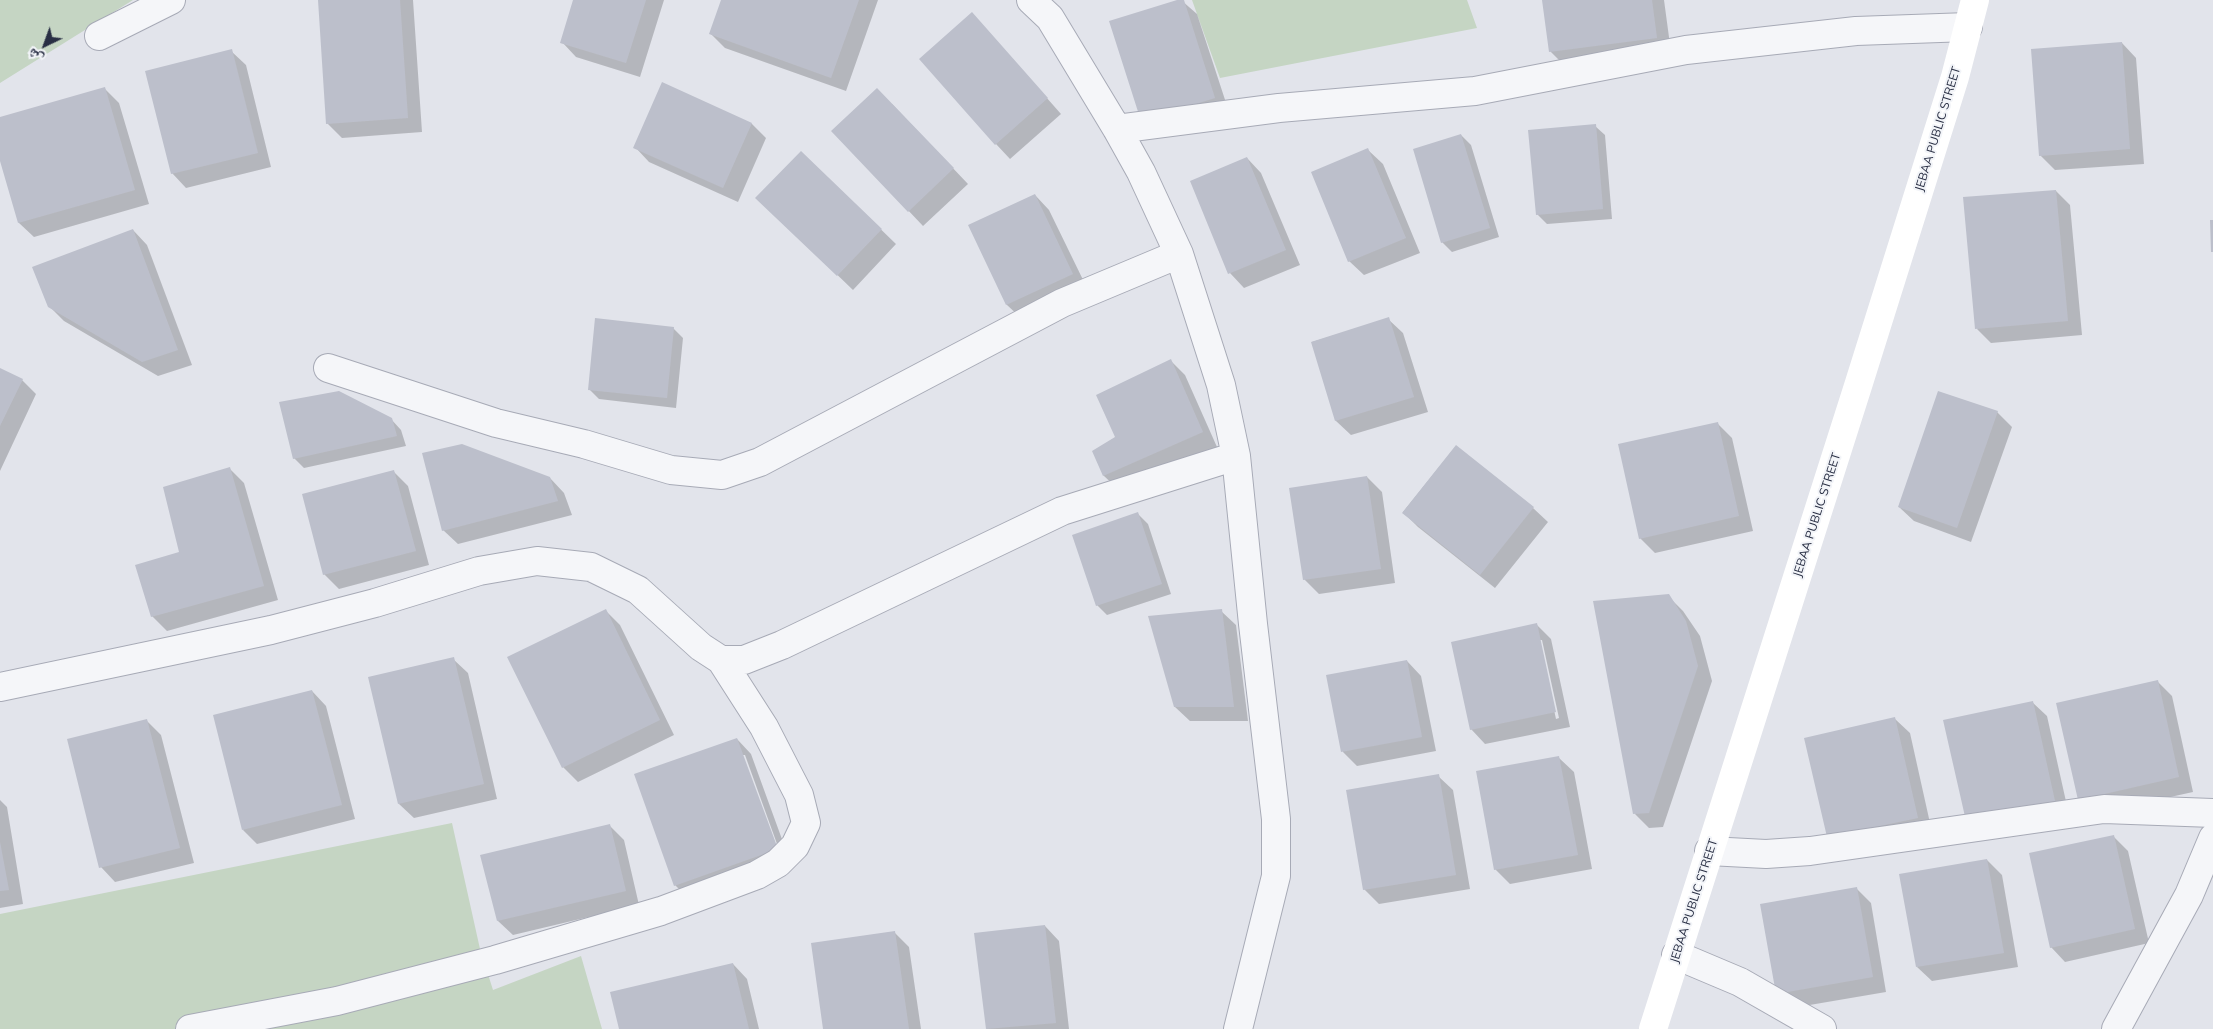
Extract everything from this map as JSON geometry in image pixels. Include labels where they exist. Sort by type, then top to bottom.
[{"type":"main road","name":"JEBAA PUBLIC STREET","points":[[1653,1029],[1955,77],[1975,0]]},
{"type":"street","points":[[99,36],[171,0]]},
{"type":"street","points":[[1031,0],[1050,18],[1117,129],[1141,172],[1179,254],[1221,385],[1236,456],[1253,624],[1276,819],[1276,876],[1238,1029]]},
{"type":"street","points":[[1117,129],[1279,108],[1475,91],[1686,50],[1856,31],[1968,27]]},
{"type":"street","points":[[328,368],[496,422],[584,444],[671,470],[722,475],[760,462],[1062,303],[1179,254]]},
{"type":"street","points":[[721,660],[744,660],[782,645],[1062,511],[1236,456]]},
{"type":"street","points":[[2,681],[272,630],[375,603],[479,571],[537,561],[591,568],[638,590],[701,647],[721,660],[764,727],[799,795],[806,822],[794,846],[778,863],[757,875],[661,911],[495,960],[337,1001],[190,1029]]},
{"type":"street","points":[[1710,851],[1766,854],[1810,851],[2104,809],[2213,813]]},
{"type":"street","points":[[2116,1029],[2189,895],[2213,838]]},
{"type":"street","points":[[1676,955],[1740,982],[1822,1029]]},
{"type":"green space","points":[[0,0],[133,0],[0,83]]},
{"type":"green space","points":[[1192,0],[1467,0],[1477,28],[1220,78]]},
{"type":"green space","points":[[452,823],[480,949],[493,990],[581,956],[602,1029],[0,1029],[0,914]]},
{"type":"building","points":[[318,0],[400,0],[408,118],[326,124]]},
{"type":"building","points":[[573,0],[646,0],[626,63],[560,43]]},
{"type":"building","points":[[721,0],[859,0],[831,78],[709,34]]},
{"type":"building","points":[[1177,0],[1184,0],[1215,98],[1141,121],[1109,21]]},
{"type":"building","points":[[1542,0],[1652,0],[1657,38],[1549,52]]},
{"type":"building","points":[[972,12],[1048,98],[995,145],[919,59]]},
{"type":"building","points":[[2122,42],[2130,149],[2039,156],[2031,49]]},
{"type":"building","points":[[232,49],[258,153],[171,174],[145,71]]},
{"type":"building","points":[[662,82],[752,123],[723,188],[633,148]]},
{"type":"building","points":[[105,87],[135,190],[18,223],[0,161],[0,117]]},
{"type":"building","points":[[877,88],[954,168],[908,212],[831,131]]},
{"type":"building","points":[[1596,124],[1603,209],[1536,215],[1528,130]]},
{"type":"building","points":[[1461,134],[1490,228],[1441,243],[1413,149]]},
{"type":"building","points":[[1368,148],[1406,238],[1348,262],[1311,172]]},
{"type":"building","points":[[801,151],[882,229],[837,276],[755,198]]},
{"type":"building","points":[[1247,157],[1286,250],[1228,274],[1190,181]]},
{"type":"building","points":[[2056,190],[2068,321],[1975,329],[1963,197]]},
{"type":"building","points":[[1035,194],[1073,274],[1006,305],[968,225]]},
{"type":"building","points":[[2210,220],[2213,220],[2213,252],[2211,252]]},
{"type":"building","points":[[133,229],[178,350],[142,362],[48,307],[32,267]]},
{"type":"building","points":[[1389,317],[1414,397],[1335,421],[1311,342]]},
{"type":"building","points":[[595,318],[674,327],[667,398],[588,390]]},
{"type":"building","points":[[1171,359],[1203,432],[1103,476],[1092,451],[1115,437],[1096,395]]},
{"type":"building","points":[[0,368],[23,379],[0,426]]},
{"type":"building","points":[[339,391],[392,418],[397,436],[293,459],[279,402]]},
{"type":"building","points":[[1938,391],[1998,411],[1957,528],[1898,507]]},
{"type":"building","points":[[1718,422],[1739,516],[1639,539],[1618,444]]},
{"type":"building","points":[[462,444],[550,477],[558,501],[442,531],[422,453]]},
{"type":"building","points":[[1456,445],[1534,507],[1480,575],[1402,513]]},
{"type":"building","points":[[230,467],[264,586],[151,617],[135,565],[179,552],[163,487]]},
{"type":"building","points":[[394,470],[416,551],[323,575],[302,494]]},
{"type":"building","points":[[1367,476],[1381,569],[1303,580],[1289,488]]},
{"type":"building","points":[[1138,512],[1162,584],[1096,606],[1072,535]]},
{"type":"building","points":[[1669,594],[1686,621],[1698,666],[1649,813],[1633,814],[1593,601]]},
{"type":"building","points":[[606,609],[660,720],[562,768],[507,657]]},
{"type":"building","points":[[1222,609],[1234,707],[1174,707],[1148,616]]},
{"type":"building","points":[[1537,623],[1556,712],[1470,730],[1451,642]]},
{"type":"building","points":[[454,657],[484,784],[398,804],[368,677]]},
{"type":"building","points":[[1407,660],[1422,737],[1341,752],[1326,675]]},
{"type":"building","points":[[2158,680],[2179,777],[2078,800],[2056,703]]},
{"type":"building","points":[[312,690],[342,805],[242,830],[213,715]]},
{"type":"building","points":[[2033,701],[2055,801],[1966,821],[1943,720]]},
{"type":"building","points":[[1895,717],[1918,818],[1827,837],[1804,738]]},
{"type":"building","points":[[147,719],[180,848],[99,868],[67,739]]},
{"type":"building","points":[[737,738],[778,849],[674,886],[634,774]]},
{"type":"building","points":[[1559,756],[1578,855],[1494,870],[1476,771]]},
{"type":"building","points":[[1439,774],[1456,875],[1363,890],[1346,790]]},
{"type":"building","points":[[610,824],[626,891],[497,921],[480,855]]},
{"type":"building","points":[[2114,835],[2135,929],[2050,948],[2029,853]]},
{"type":"building","points":[[0,842],[9,890],[0,891]]},
{"type":"building","points":[[1987,859],[2004,953],[1916,967],[1899,874]]},
{"type":"building","points":[[1857,887],[1873,977],[1776,994],[1760,904]]},
{"type":"building","points":[[1045,925],[1056,1023],[986,1029],[974,933]]},
{"type":"building","points":[[895,931],[909,1029],[823,1029],[811,943]]},
{"type":"building","points":[[733,963],[749,1029],[619,1029],[610,992]]}]
